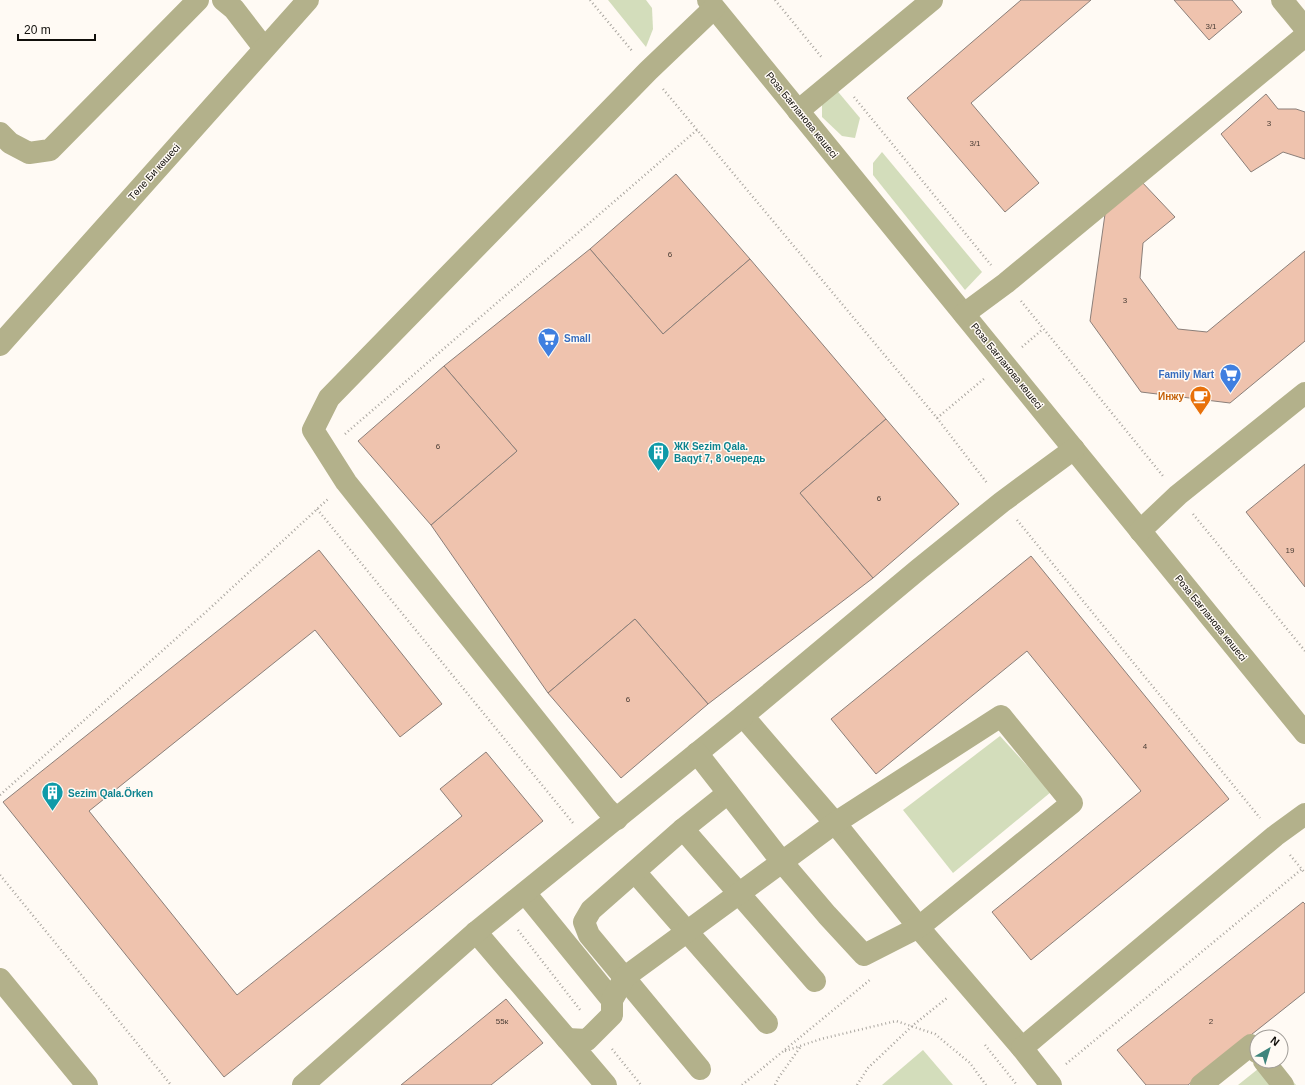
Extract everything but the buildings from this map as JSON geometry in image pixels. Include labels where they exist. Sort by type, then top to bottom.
[{"type":"street","points":[[0,133],[10,143],[29,152],[50,150],[198,0]]},
{"type":"street","points":[[223,0],[234,9],[264,48]]},
{"type":"street","name":"Төле Би көшесі","points":[[0,345],[308,0]]},
{"type":"street","points":[[798,110],[932,0]]},
{"type":"street","points":[[1282,0],[1305,28]]},
{"type":"street","points":[[617,819],[606,808],[346,482],[313,430],[329,398],[648,71],[711,4]]},
{"type":"street","name":"Роза Бағланова көшесі","points":[[711,4],[1305,733]]},
{"type":"street","points":[[964,314],[1006,283],[1305,36]]},
{"type":"street","points":[[1140,531],[1178,495],[1305,393]]},
{"type":"street","points":[[303,1085],[476,932],[743,716],[1002,502],[1074,449]]},
{"type":"street","points":[[743,716],[835,823],[919,928],[1022,1048],[1049,1082]]},
{"type":"street","points":[[567,1039],[587,1040],[612,1015],[612,1000],[624,977],[739,894],[782,862],[835,823],[1001,716],[1072,803],[919,928],[864,955],[827,915],[782,862],[697,753]]},
{"type":"street","points":[[700,1069],[589,935],[584,922],[591,910],[683,829],[728,793]]},
{"type":"street","points":[[1022,1048],[1275,836],[1305,814]]},
{"type":"street","points":[[683,829],[815,981]]},
{"type":"street","points":[[634,872],[767,1023]]},
{"type":"street","points":[[525,893],[612,1000]]},
{"type":"street","points":[[476,932],[606,1085]]},
{"type":"street","points":[[0,979],[87,1085]]},
{"type":"street","points":[[1201,1085],[1249,1047]]},
{"type":"street","points":[[1270,1069],[1283,1085]]},
{"type":"path","points":[[590,0],[937,418],[1002,502],[1305,873]]},
{"type":"path","points":[[775,0],[1305,651]]},
{"type":"path","points":[[325,451],[697,130]]},
{"type":"path","points":[[0,795],[207,611],[346,482]]},
{"type":"path","points":[[317,509],[588,842]]},
{"type":"path","points":[[1049,1082],[1302,869]]},
{"type":"path","points":[[0,875],[171,1085]]},
{"type":"path","points":[[503,910],[596,1030],[641,1085]]},
{"type":"path","points":[[742,1085],[873,978]]},
{"type":"path","points":[[857,1085],[868,1068],[912,1026],[947,998],[942,992]]},
{"type":"path","points":[[783,1051],[821,1040],[896,1022],[935,1034],[970,1063],[986,1085]]},
{"type":"path","points":[[775,1085],[801,1046]]},
{"type":"green space","points":[[608,0],[646,0],[652,8],[653,29],[646,47]]},
{"type":"green space","points":[[834,87],[860,118],[855,138],[842,136],[822,117],[822,102]]},
{"type":"green space","points":[[882,152],[982,272],[965,290],[873,175],[873,163]]},
{"type":"green space","points":[[1000,736],[1051,792],[953,873],[903,810]]},
{"type":"green space","points":[[923,1050],[953,1085],[882,1085]]},
{"type":"green space","points":[[1258,1069],[1283,1069],[1296,1085],[1238,1085]]},
{"type":"place","name":"Small","points":[[548,358]]},
{"type":"place","name":"Family Mart","points":[[1230,394]]},
{"type":"place","name":"Инжу","points":[[1200,416]]},
{"type":"place","name":"ЖК Sezim Qala. Baqyt 7, 8 очередь","points":[[659,472]]},
{"type":"place","name":"Sezim Qala.Örken","points":[[52,812]]}]
